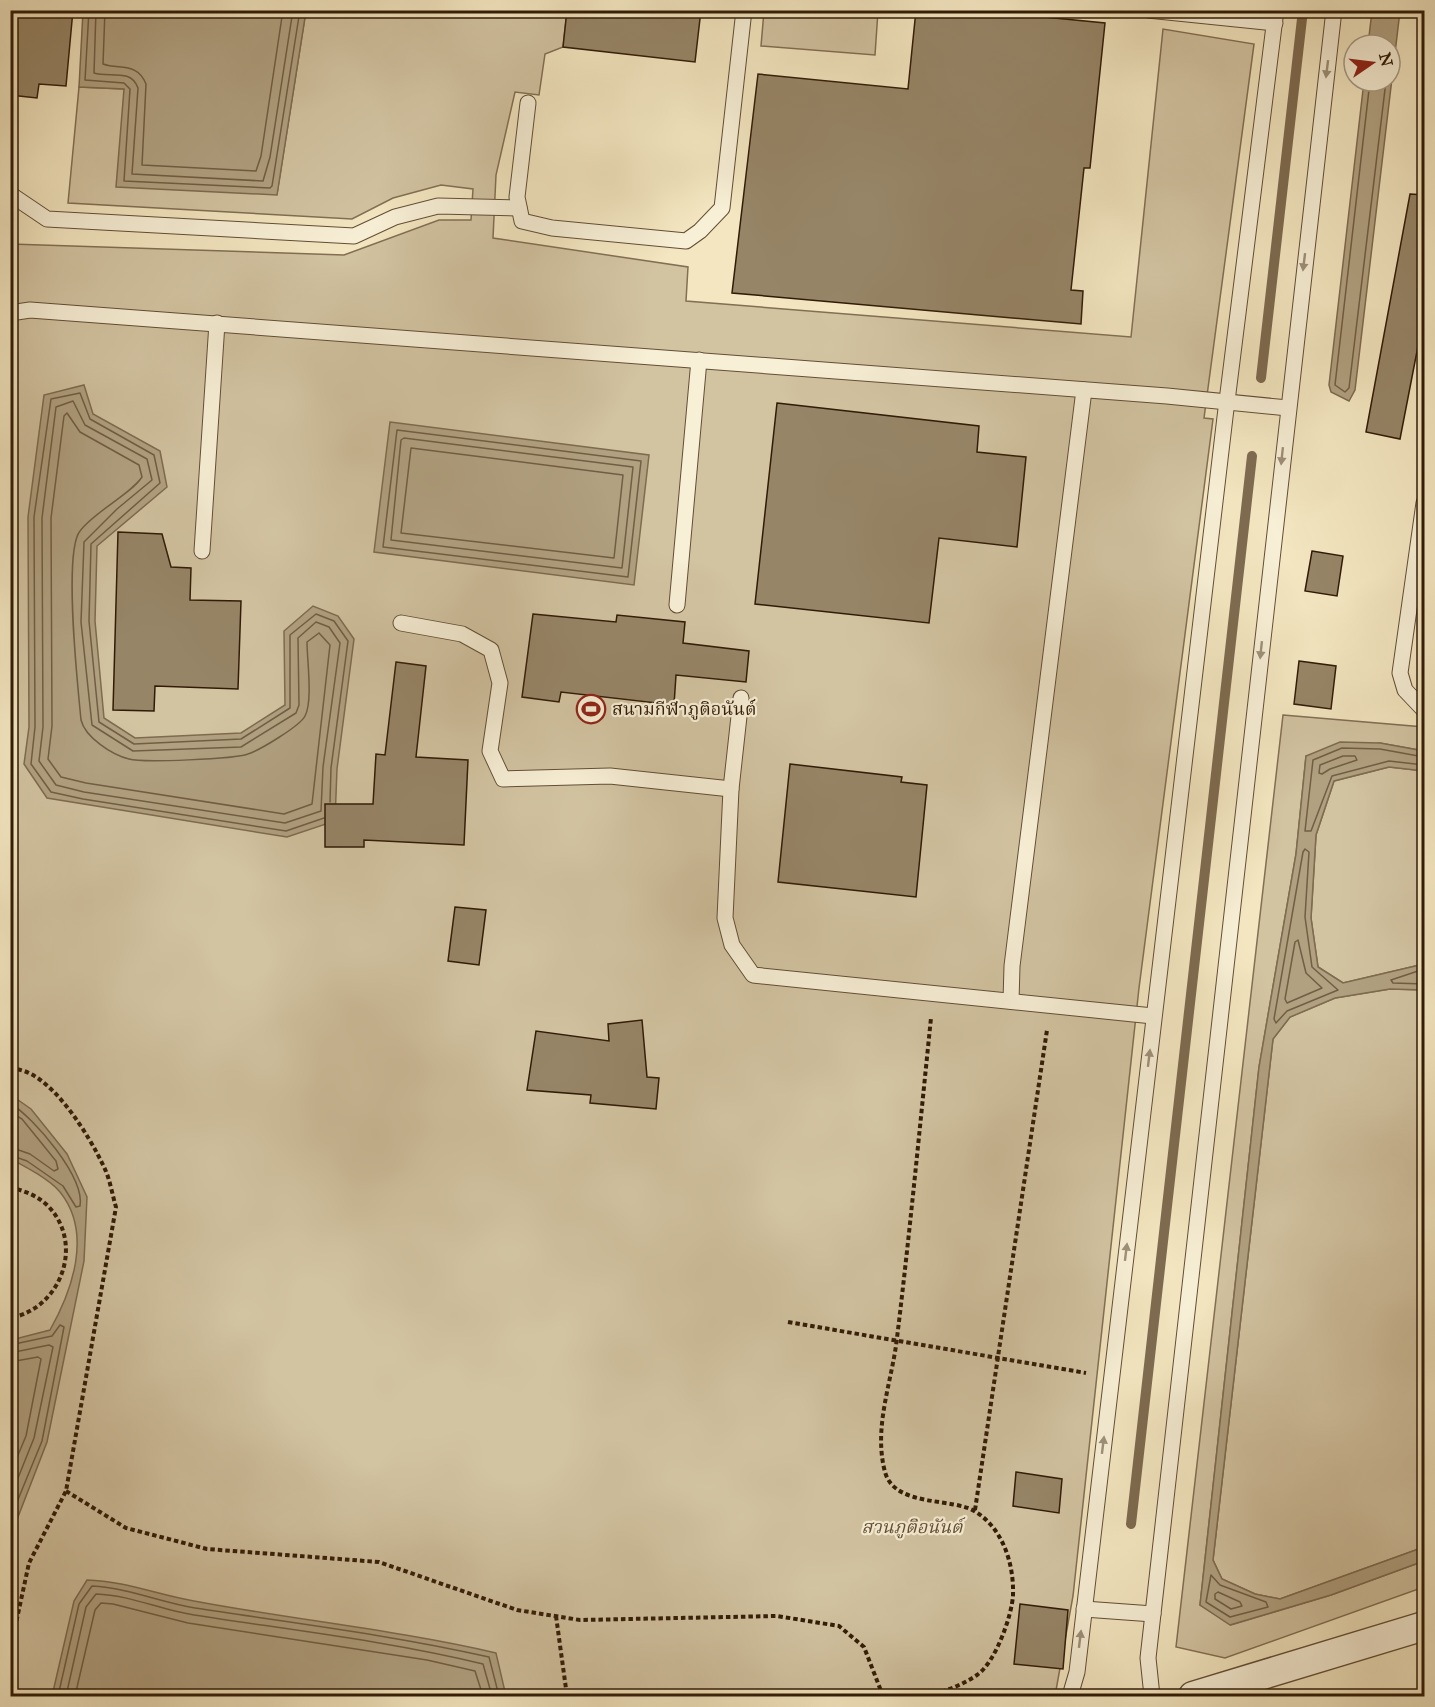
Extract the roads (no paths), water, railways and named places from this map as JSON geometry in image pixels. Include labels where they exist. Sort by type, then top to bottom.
[{"type":"street","points":[[1193,1696],[1425,1626]]},
{"type":"lane","points":[[528,103],[517,197],[522,221],[552,228],[686,241],[700,231],[722,208],[744,10]]},
{"type":"lane","points":[[1071,1696],[1077,1672],[1227,402],[1275,17],[1148,10]]},
{"type":"lane","points":[[1152,1696],[1148,1658],[1334,10]]},
{"type":"lane","points":[[10,194],[47,219],[354,236],[395,217],[438,206],[519,208]]},
{"type":"lane","points":[[10,313],[30,310],[217,323],[1084,390],[1288,408]]},
{"type":"lane","points":[[202,551],[217,323]]},
{"type":"lane","points":[[677,605],[699,360]]},
{"type":"lane","points":[[1011,1001],[1012,966],[1084,390]]},
{"type":"lane","points":[[1425,503],[1400,673],[1405,690],[1425,710]]},
{"type":"lane","points":[[401,623],[462,634],[491,650],[500,682],[490,751],[502,779],[610,776],[732,789]]},
{"type":"lane","points":[[741,698],[732,789],[725,918],[732,945],[753,975],[1154,1016]]},
{"type":"lane","points":[[1084,1609],[1153,1614]]},
{"type":"water","points":[[83,11],[306,11],[277,195],[116,187],[124,89],[79,87]]},
{"type":"water","points":[[1372,11],[1400,11],[1397,33],[1369,33]]},
{"type":"water","points":[[1363,93],[1390,93],[1355,390],[1349,401],[1331,392],[1329,385]]},
{"type":"water","points":[[84,385],[93,414],[160,451],[167,487],[97,546],[95,621],[104,718],[135,738],[241,733],[285,705],[284,631],[313,606],[338,616],[354,639],[337,769],[335,821],[287,837],[47,798],[24,764],[29,727],[28,517],[44,395]]},
{"type":"water","points":[[390,422],[649,455],[634,585],[374,552]]},
{"type":"water","points":[[1340,742],[1380,743],[1424,751],[1424,771],[1389,767],[1334,781],[1316,835],[1311,918],[1318,967],[1343,983],[1424,964],[1424,990],[1390,989],[1335,998],[1290,1017],[1273,1039],[1213,1560],[1222,1579],[1255,1594],[1280,1599],[1424,1547],[1424,1561],[1331,1595],[1230,1625],[1200,1605],[1259,1067],[1296,854],[1306,756]]},
{"type":"water","points":[[11,1095],[31,1109],[67,1154],[87,1197],[84,1261],[47,1442],[11,1535],[11,1340],[50,1330],[72,1280],[77,1243],[70,1208],[60,1192],[44,1178],[11,1159]]},
{"type":"water","points":[[87,1580],[115,1583],[194,1601],[421,1638],[496,1653],[506,1696],[52,1696],[74,1601]]},
{"type":"waterway","points":[[1261,378],[1303,10]]},
{"type":"waterway","points":[[1131,1524],[1252,456]]},
{"type":"place","name":"สนามกีฬาภูติอนันต์","points":[[591,709]]},
{"type":"park label","name":"สวนภูติอนันต์","points":[[912,1527]]}]
